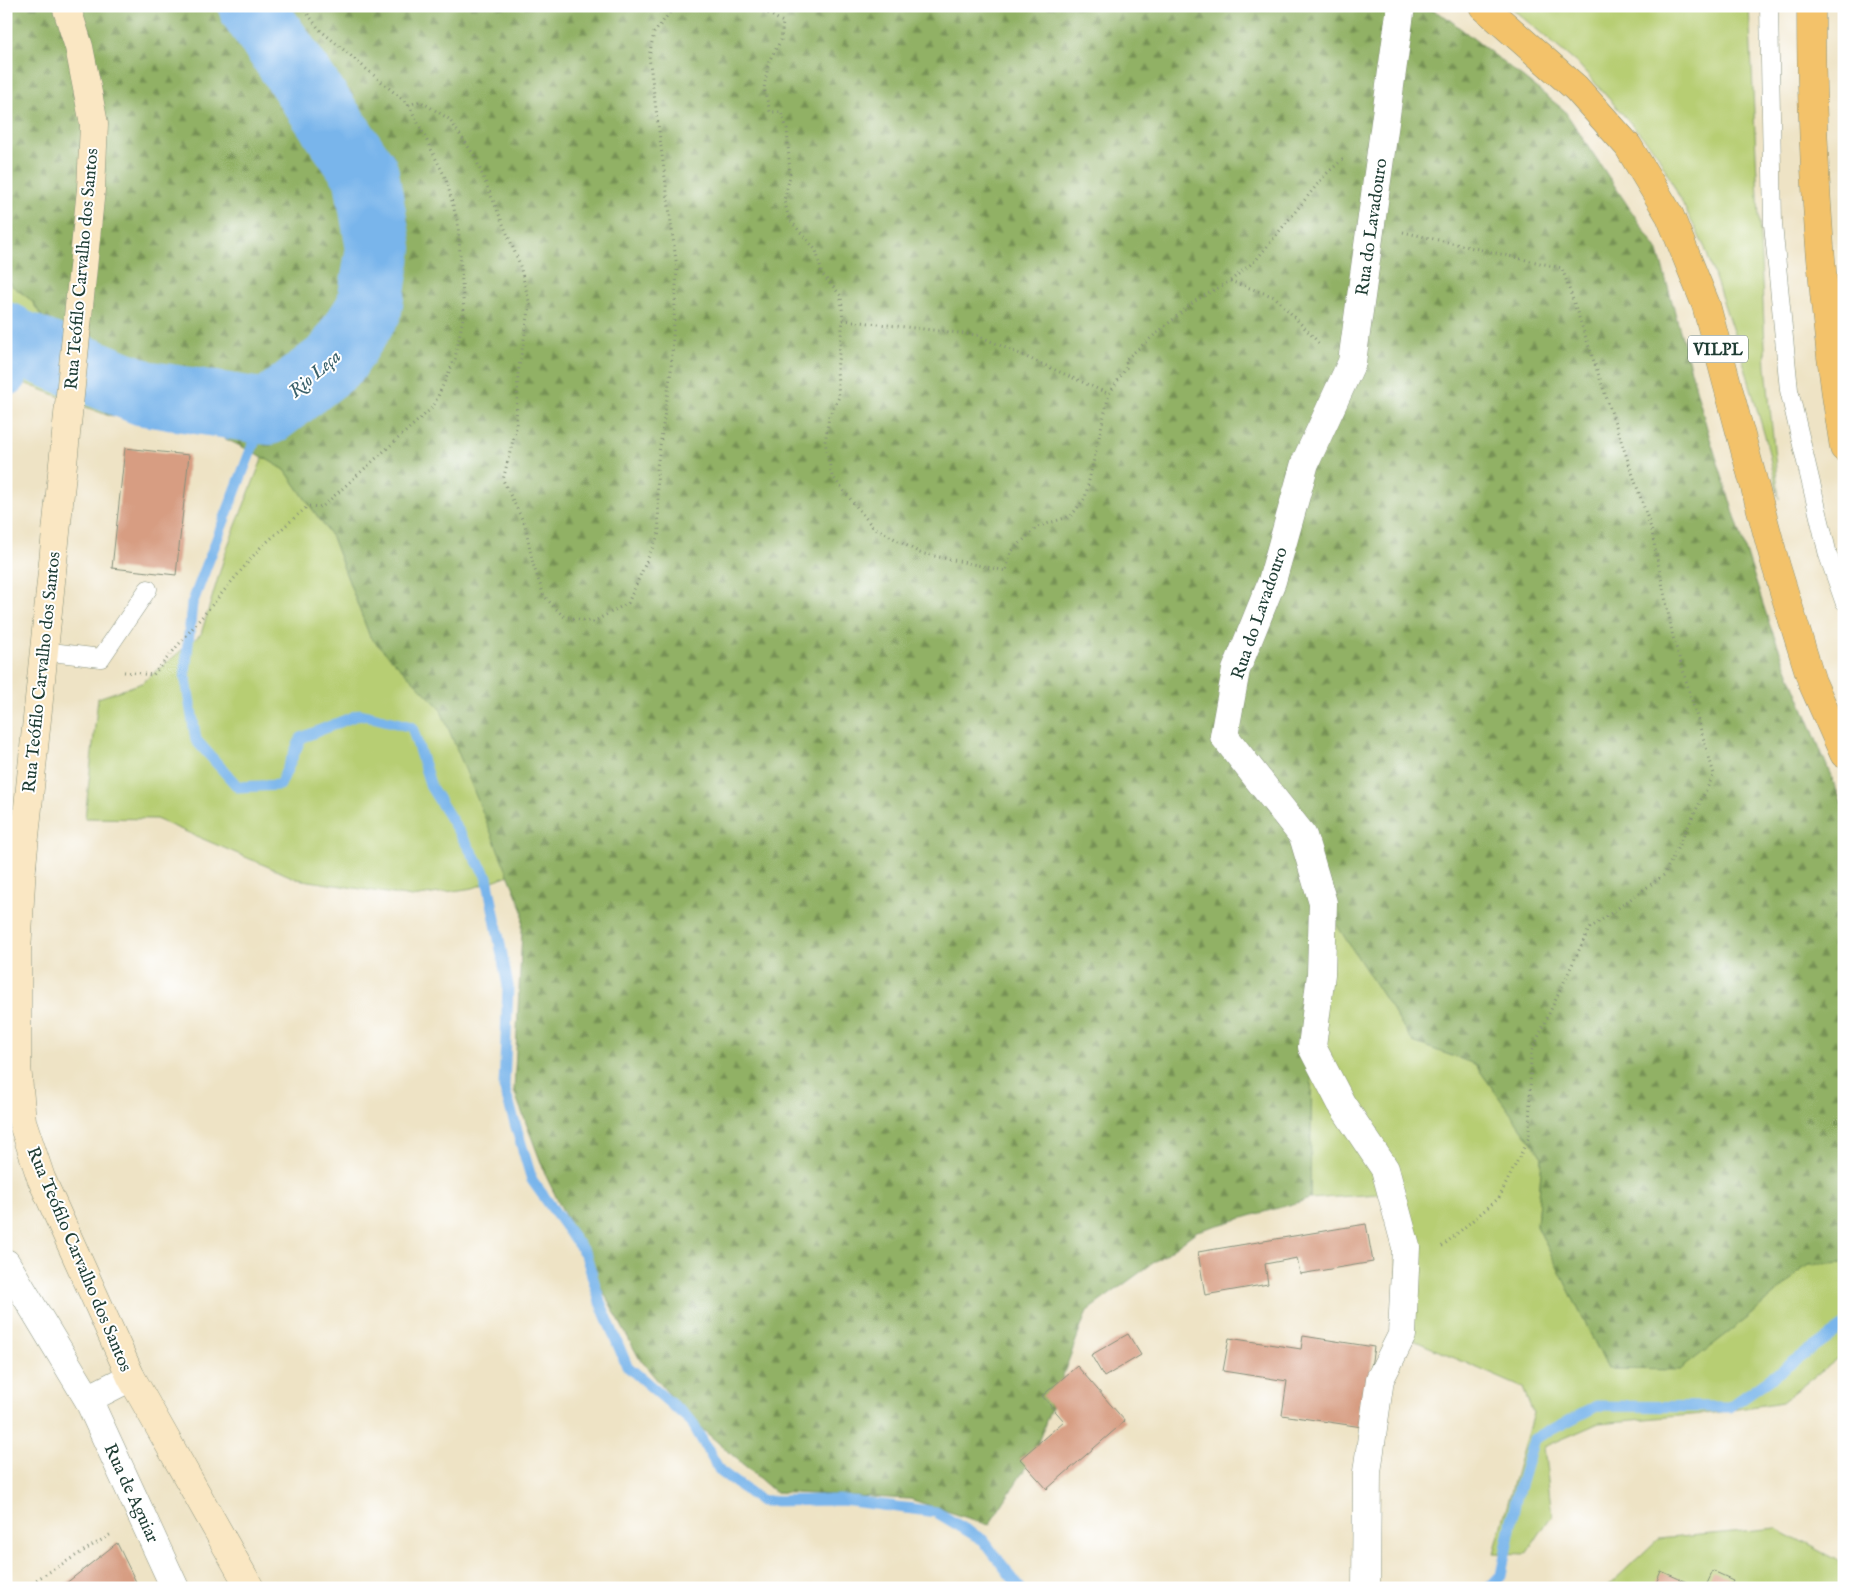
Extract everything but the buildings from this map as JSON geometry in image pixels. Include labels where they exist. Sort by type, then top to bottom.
[{"type":"highway","name":"VILPL","points":[[1483,6],[1576,88],[1628,146],[1670,216],[1706,305],[1776,566],[1812,682],[1844,754]]},
{"type":"highway","points":[[1811,6],[1811,73],[1818,221],[1833,383],[1844,448]]},
{"type":"main road","name":"Rua Teófilo Carvalho dos Santos","points":[[66,6],[79,47],[94,124],[90,189],[43,651],[14,859],[17,1066],[22,1122],[41,1178],[131,1377],[250,1588]]},
{"type":"street","name":"Rua do Lavadouro","points":[[1366,1588],[1367,1472],[1380,1380],[1402,1335],[1406,1246],[1385,1169],[1341,1103],[1312,1047],[1321,974],[1323,903],[1303,836],[1224,736],[1236,670],[1272,581],[1305,464],[1352,362],[1401,10]]},
{"type":"street","name":"Rua de Aguiar","points":[[6,1263],[88,1399],[175,1588]]},
{"type":"street","points":[[88,1399],[131,1377]]},
{"type":"lane","points":[[1769,6],[1773,224],[1789,390],[1828,555],[1844,601]]},
{"type":"lane","points":[[43,651],[101,658],[148,589]]},
{"type":"path","points":[[123,672],[153,675],[260,548],[308,506],[322,507],[433,407],[454,359],[464,313],[458,224],[446,179],[410,105],[319,29],[302,6]]},
{"type":"path","points":[[410,105],[420,101],[449,119],[474,155],[519,262],[530,305],[518,373],[516,428],[503,480],[525,525],[533,564],[544,596],[564,616],[593,622],[628,603],[659,532],[657,466],[671,370],[677,268],[649,56],[654,33],[675,6]]},
{"type":"path","points":[[755,6],[783,22],[781,40],[769,61],[764,88],[770,112],[781,112],[787,129],[790,176],[784,200],[789,219],[816,250],[822,274],[841,296],[843,320],[837,370],[839,396],[830,416],[825,442],[832,476],[872,526],[920,553],[1006,571],[1011,552],[1037,527],[1071,516],[1085,498],[1109,394],[1126,368],[1126,359],[1195,301],[1230,281],[1256,260],[1325,175],[1342,160],[1382,153]]},
{"type":"path","points":[[1371,225],[1562,268],[1651,528],[1673,637],[1714,774],[1664,875],[1589,929],[1531,1052],[1530,1137],[1499,1198],[1405,1278]]},
{"type":"path","points":[[1230,281],[1275,297],[1326,349],[1354,348]]},
{"type":"path","points":[[843,320],[977,335],[1109,394]]},
{"type":"path","points":[[31,1588],[36,1580],[142,1516]]},
{"type":"green space","points":[[6,6],[1424,6],[1446,17],[1564,110],[1658,251],[1708,432],[1770,626],[1844,808],[1844,1262],[1808,1264],[1749,1317],[1680,1370],[1608,1369],[1537,1226],[1542,1157],[1475,1064],[1413,1042],[1323,904],[1312,1047],[1310,1199],[1197,1231],[1087,1311],[1033,1456],[989,1525],[910,1499],[775,1492],[686,1415],[639,1358],[590,1267],[546,1176],[514,1091],[523,911],[440,708],[370,637],[332,537],[285,470],[263,457],[199,426],[107,415],[31,300],[6,281]]},
{"type":"green space","points":[[1509,6],[1749,6],[1766,367],[1779,499],[1766,440],[1743,361],[1705,248],[1657,153],[1580,66]]},
{"type":"green space","points":[[6,281],[31,300],[107,415],[6,376]]},
{"type":"green space","points":[[263,457],[285,470],[332,537],[370,637],[440,707],[509,875],[473,888],[412,897],[297,879],[156,819],[85,818],[98,698],[142,683],[201,634],[227,548]]},
{"type":"green space","points":[[1323,903],[1413,1042],[1475,1064],[1542,1157],[1537,1226],[1608,1369],[1680,1369],[1749,1317],[1808,1264],[1844,1262],[1844,1353],[1782,1402],[1714,1413],[1599,1423],[1544,1447],[1552,1515],[1526,1554],[1494,1553],[1533,1413],[1523,1388],[1402,1335],[1392,1193],[1310,1199],[1312,1047]]},
{"type":"green space","points":[[1776,1528],[1844,1564],[1844,1588],[1606,1588],[1658,1539]]},
{"type":"waterway","name":"Rio Leça","points":[[6,335],[10,339],[144,393],[268,412],[336,360],[369,309],[379,248],[366,174],[251,6]]},
{"type":"waterway","points":[[6,376],[8,376],[10,339]]},
{"type":"waterway","points":[[268,412],[251,450],[192,604],[185,674],[196,740],[238,787],[280,785],[301,738],[360,714],[412,727],[431,787],[487,877],[508,986],[504,1087],[532,1180],[586,1255],[600,1302],[627,1366],[691,1421],[720,1471],[761,1501],[843,1500],[936,1512],[983,1540],[1020,1588]]},
{"type":"waterway","points":[[1489,1588],[1501,1575],[1516,1499],[1534,1439],[1597,1406],[1730,1407],[1844,1326]]}]
